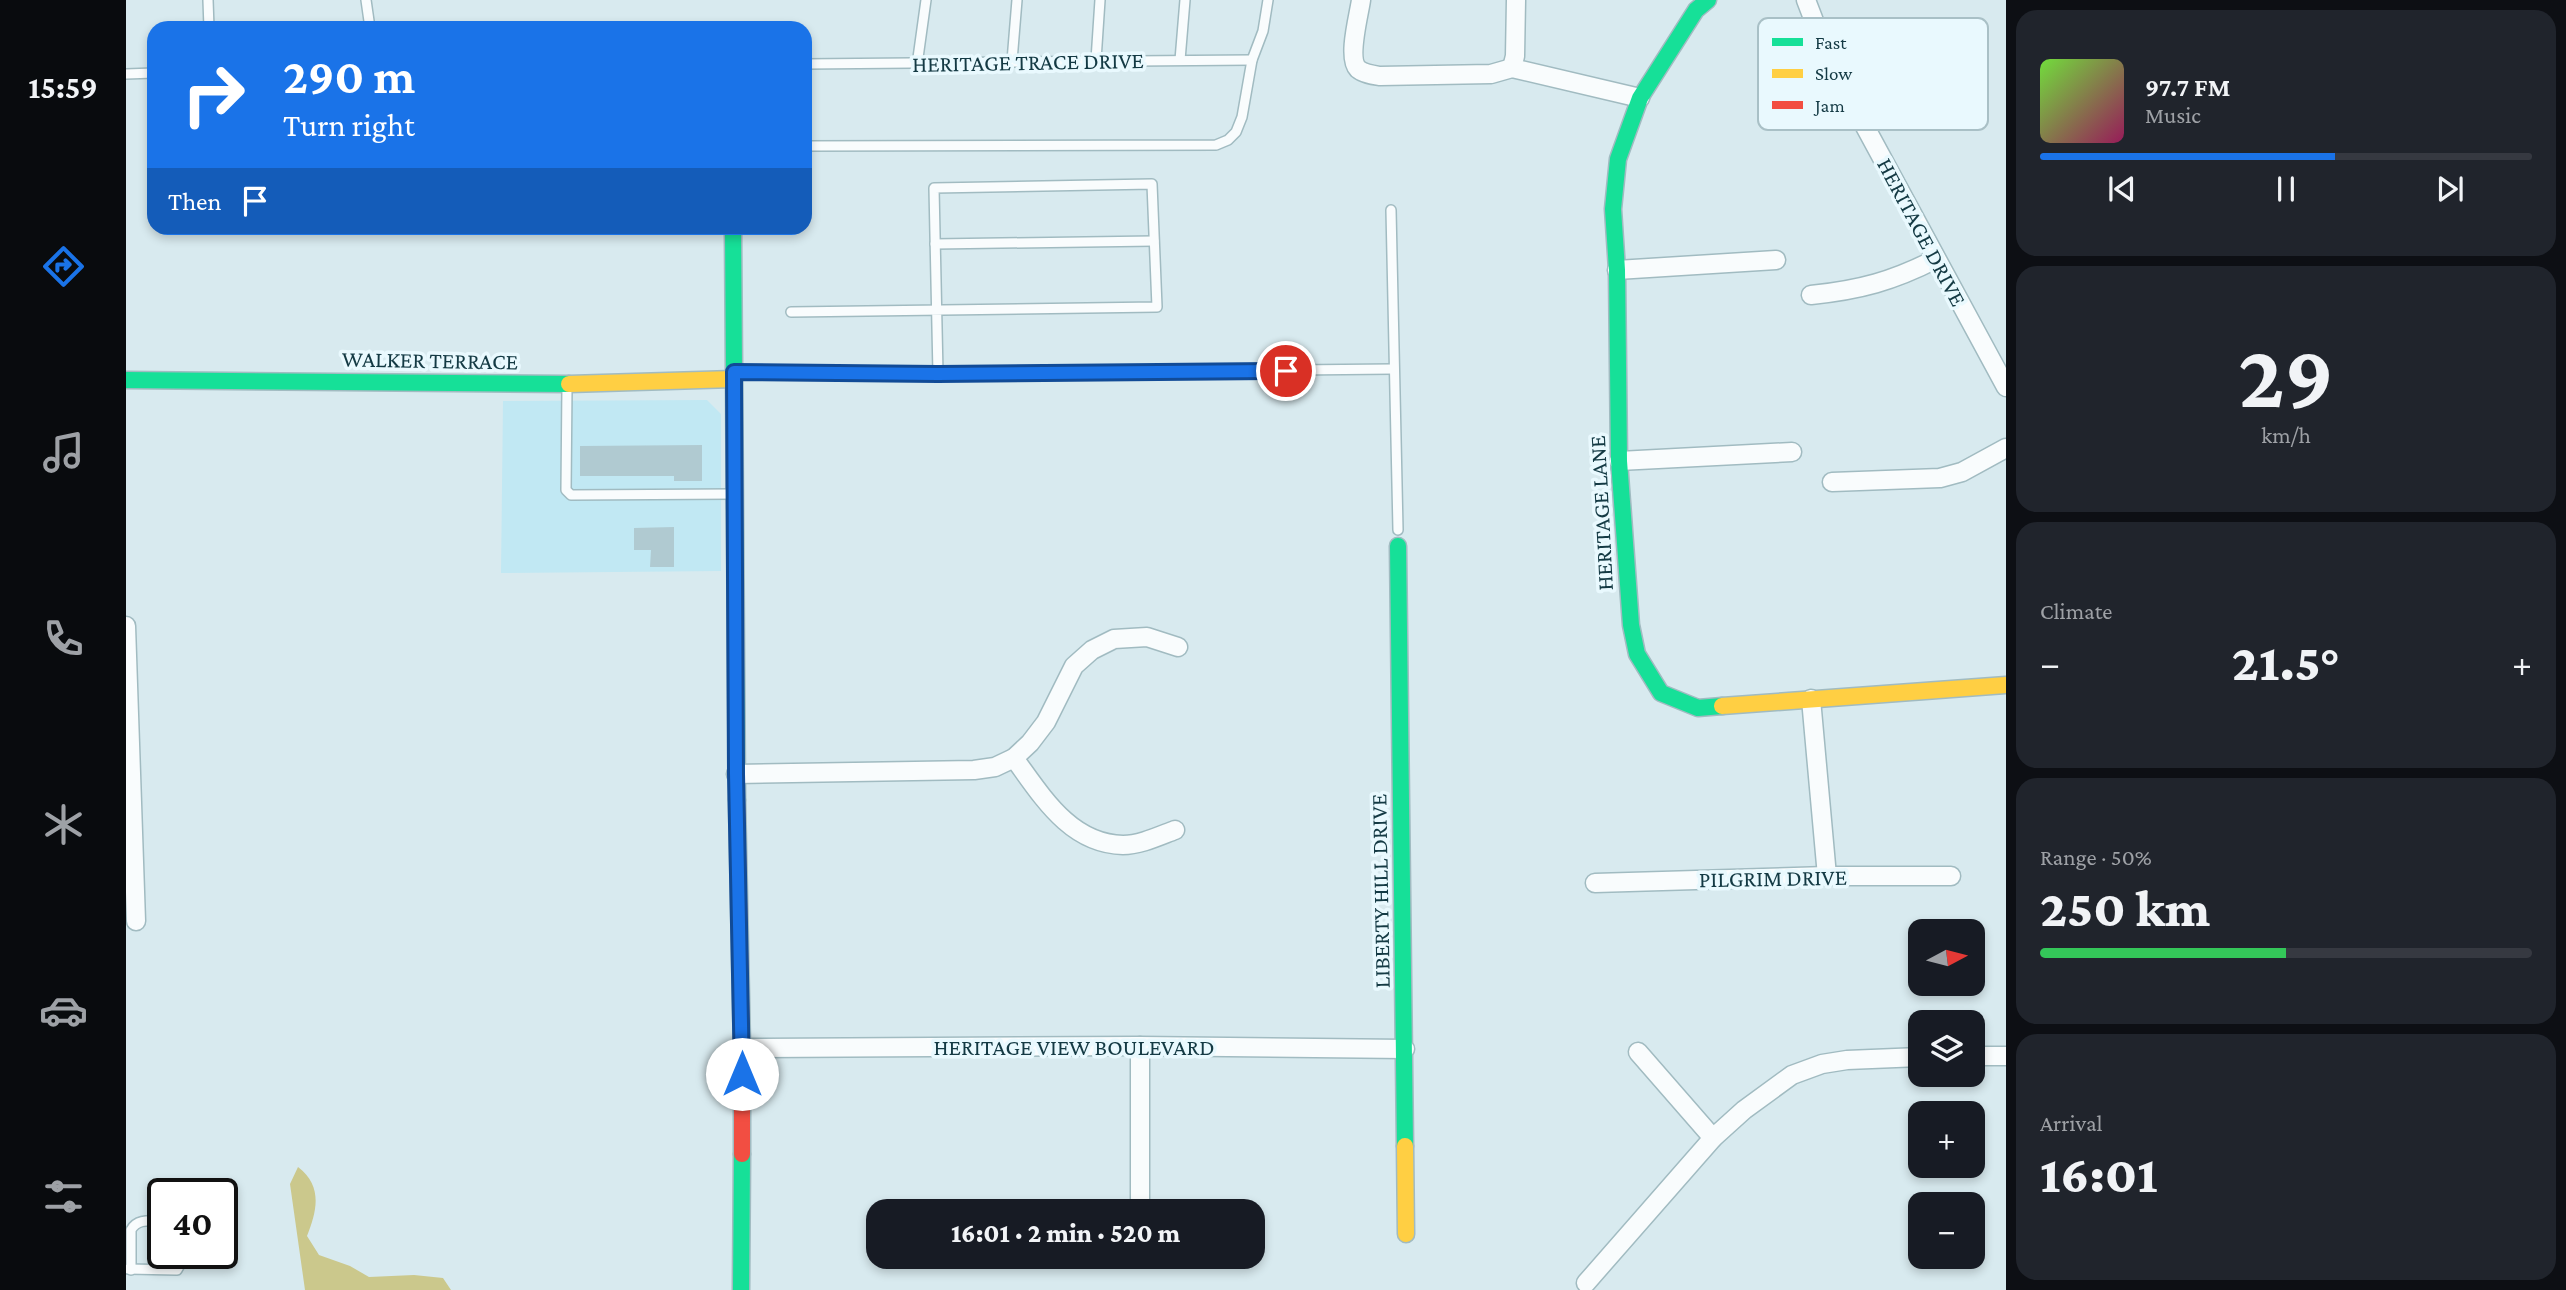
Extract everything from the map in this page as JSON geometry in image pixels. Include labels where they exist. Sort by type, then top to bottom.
[{"type":"street","points":[[1361,0],[1353,58],[1357,68],[1367,74],[1491,74],[1511,68],[1640,98]]},
{"type":"street","points":[[1511,68],[1514,56],[1516,0]]},
{"type":"street","name":"HERITAGE LANE","points":[[1707,0],[1696,10],[1680,33],[1640,98],[1618,159],[1612,209],[1617,270],[1619,461],[1631,625],[1637,654],[1661,693],[1698,708],[2006,685]]},
{"type":"street","name":"HERITAGE DRIVE","points":[[1806,0],[1813,18]]},
{"type":"street","name":"HERITAGE DRIVE","points":[[1867,130],[2006,387]]},
{"type":"street","points":[[733,235],[736,774],[742,1048],[741,1290]]},
{"type":"street","points":[[1811,295],[1876,285],[1936,259]]},
{"type":"street","points":[[1617,270],[1776,260]]},
{"type":"street","name":"WALKER TERRACE","points":[[126,380],[567,384],[734,375]]},
{"type":"street","points":[[1832,482],[1940,478],[1962,472],[2006,448]]},
{"type":"street","points":[[1619,461],[1792,452]]},
{"type":"street","name":"LIBERTY HILL DRIVE","points":[[1398,547],[1406,1234]]},
{"type":"street","points":[[126,626],[136,921]]},
{"type":"street","points":[[736,774],[974,771],[995,767],[1014,758],[1046,722],[1074,666],[1092,650],[1114,639],[1147,637],[1178,647]]},
{"type":"street","points":[[1811,699],[1827,876]]},
{"type":"street","points":[[1014,758],[1046,801],[1071,828],[1095,840],[1124,845],[1175,830]]},
{"type":"street","name":"PILGRIM DRIVE","points":[[1595,883],[1827,876],[1951,876]]},
{"type":"street","points":[[1140,1046],[1140,1199]]},
{"type":"street","name":"HERITAGE VIEW BOULEVARD","points":[[742,1048],[1140,1046],[1405,1049]]},
{"type":"street","points":[[1638,1052],[1713,1138]]},
{"type":"street","points":[[1985,1056],[2006,1056]]},
{"type":"street","points":[[1587,1283],[1713,1138],[1744,1110],[1792,1075],[1822,1064],[1847,1060],[1908,1057]]},
{"type":"lane","points":[[208,0],[209,21]]},
{"type":"lane","points":[[366,0],[369,21]]},
{"type":"lane","points":[[918,65],[926,0]]},
{"type":"lane","points":[[1012,61],[1017,0]]},
{"type":"lane","points":[[1096,60],[1100,0]]},
{"type":"lane","points":[[1180,60],[1185,0]]},
{"type":"lane","points":[[812,146],[1216,145],[1228,140],[1236,132],[1242,117],[1252,60],[1263,32],[1268,0]]},
{"type":"lane","name":"HERITAGE TRACE DRIVE","points":[[812,64],[1252,60]]},
{"type":"lane","points":[[126,74],[147,73]]},
{"type":"lane","points":[[791,312],[936,311],[1157,307],[1152,184],[934,188],[936,311],[938,374]]},
{"type":"lane","points":[[1391,210],[1398,530]]},
{"type":"lane","points":[[935,244],[1154,241]]},
{"type":"lane","points":[[734,375],[1393,369]]},
{"type":"lane","points":[[567,384],[566,490],[570,495],[736,494]]},
{"type":"lane","points":[[147,1221],[139,1221],[131,1230],[128,1270],[178,1269]]},
{"type":"shaded area","points":[[707,400],[721,414],[721,571],[501,573],[503,401]]},
{"type":"shaded area","points":[[298,1167],[311,1182],[316,1199],[307,1236],[319,1255],[350,1266],[369,1277],[414,1275],[443,1278],[451,1290],[305,1290],[290,1184]]},
{"type":"building","points":[[702,445],[702,481],[674,481],[674,476],[580,476],[580,446]]},
{"type":"building","points":[[674,527],[674,567],[650,567],[651,550],[634,550],[634,528]]},
{"type":"traffic: fast","points":[[1708,0],[1696,10],[1640,98],[1618,159],[1613,209],[1617,270],[1619,461],[1631,625],[1637,654],[1661,693],[1698,708],[1722,706]]},
{"type":"traffic: fast","points":[[733,235],[737,800]]},
{"type":"traffic: fast","points":[[126,380],[569,384]]},
{"type":"traffic: fast","points":[[1398,546],[1405,1146]]},
{"type":"traffic: fast","points":[[741,1290],[742,1154]]},
{"type":"traffic: slow","points":[[569,384],[734,379]]},
{"type":"traffic: slow","points":[[1722,706],[2006,685]]},
{"type":"traffic: slow","points":[[1405,1146],[1406,1234]]},
{"type":"traffic: jam","points":[[737,800],[742,1154]]},
{"type":"route","points":[[742,1074],[736,774],[734,372],[938,374],[1286,371]]}]
